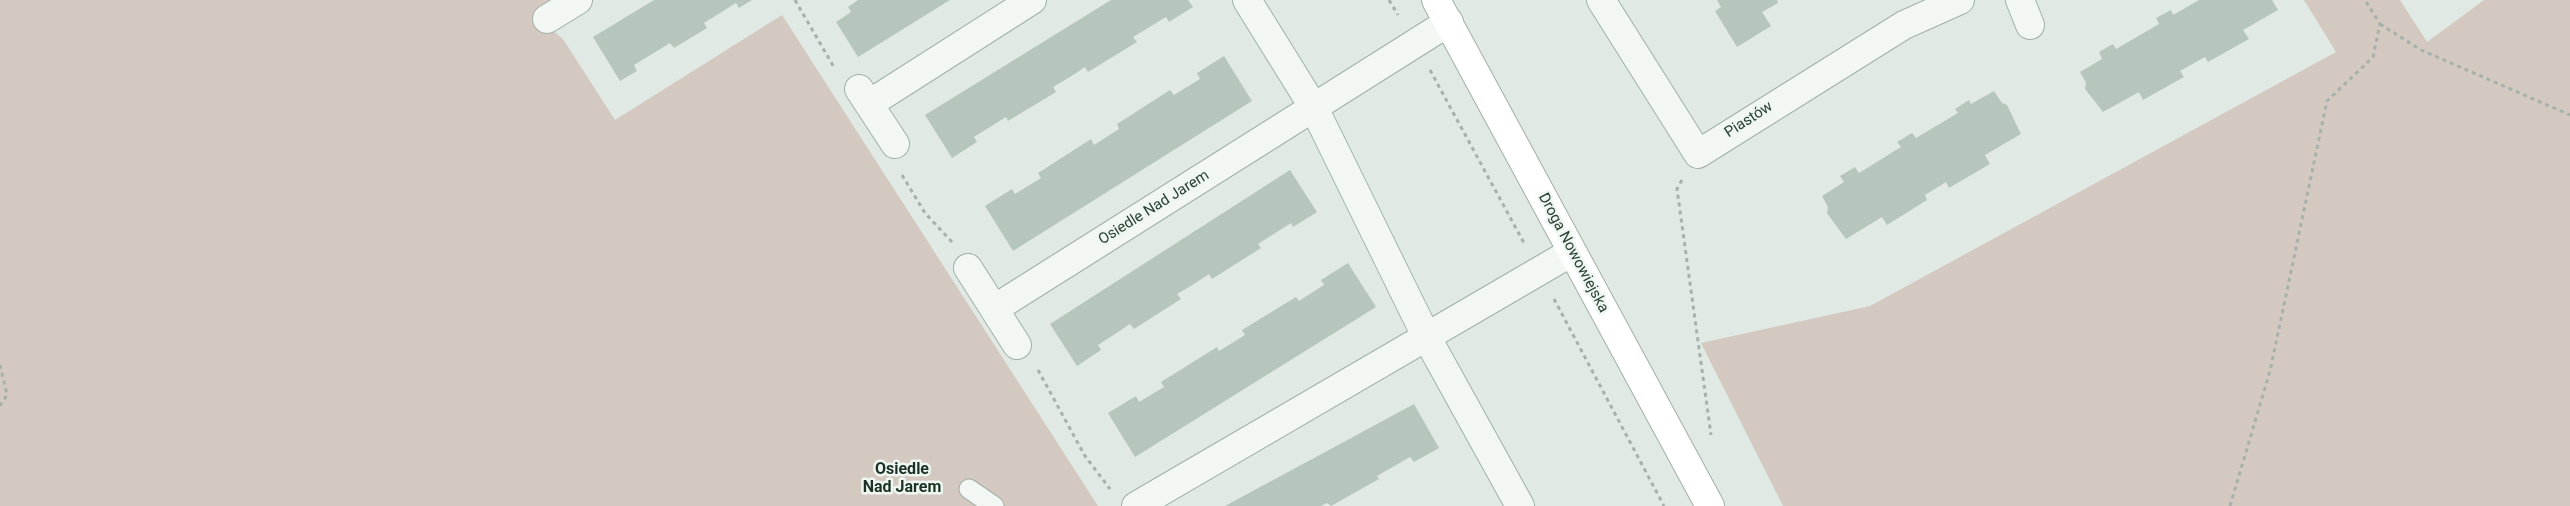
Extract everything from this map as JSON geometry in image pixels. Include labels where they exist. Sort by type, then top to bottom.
[{"type":"street","points":[[547,19],[577,0]]},
{"type":"street","points":[[895,144],[864,96],[1032,0]]},
{"type":"street","points":[[1247,0],[1314,108],[1426,336],[1520,506]]},
{"type":"street","points":[[1601,0],[1698,154]]},
{"type":"street","name":"Piastów","points":[[1698,154],[1904,25],[1960,0]]},
{"type":"street","points":[[2020,0],[2030,25]]},
{"type":"street","name":"Osiedle Nad Jarem","points":[[994,309],[1314,108],[1443,11]]},
{"type":"street","name":"Droga Nowowiejska","points":[[1443,11],[1710,506]]},
{"type":"street","points":[[1143,504],[1426,336],[1572,252]]},
{"type":"street","points":[[968,268],[1017,345]]},
{"type":"lane","points":[[969,489],[994,506]]},
{"type":"path","points":[[795,0],[813,35],[839,76],[864,96]]},
{"type":"path","points":[[2366,0],[2380,24],[2421,50],[2570,115]]},
{"type":"path","points":[[2230,506],[2270,371],[2327,100],[2372,57],[2380,24]]},
{"type":"path","points":[[895,144],[890,152],[904,179],[925,213],[951,241],[968,268]]},
{"type":"path","points":[[1698,154],[1677,189],[1711,438]]},
{"type":"path","points":[[1017,345],[1035,365],[1085,456],[1112,492]]},
{"type":"path","points":[[0,365],[7,395],[0,406]]},
{"type":"shaded area","points":[[0,0],[559,0],[546,25],[563,39],[615,120],[782,15],[1098,506],[0,506]]},
{"type":"shaded area","points":[[2304,0],[2400,0],[2427,42],[2484,0],[2570,0],[2570,506],[1783,506],[1701,343],[1870,306],[2336,52]]},
{"type":"building","points":[[654,0],[752,0],[739,8],[736,3],[704,23],[707,28],[674,48],[670,43],[634,65],[637,71],[620,81],[593,37]]},
{"type":"building","points":[[858,0],[950,0],[858,57],[836,22],[851,12],[848,7]]},
{"type":"building","points":[[1111,0],[1188,0],[1193,7],[1169,22],[1166,17],[1133,37],[1137,42],[1088,72],[1085,67],[1053,87],[1056,92],[1008,121],[1006,117],[974,137],[977,142],[952,158],[925,115]]},
{"type":"building","points":[[1717,0],[1777,0],[1778,3],[1762,12],[1771,26],[1737,47],[1715,11],[1721,7]]},
{"type":"building","points":[[2199,0],[2272,0],[2278,10],[2243,30],[2249,39],[2208,62],[2205,57],[2180,71],[2184,77],[2143,100],[2139,92],[2103,112],[2085,89],[2086,83],[2080,72],[2102,59],[2099,52],[2113,44],[2116,49],[2159,24],[2156,18],[2171,10],[2173,15]]},
{"type":"building","points":[[1224,56],[1252,101],[1013,251],[985,206],[1012,189],[1015,194],[1041,178],[1038,173],[1091,139],[1094,145],[1119,129],[1117,124],[1170,90],[1174,95],[1200,79],[1197,73]]},
{"type":"building","points":[[1994,91],[2002,103],[2007,105],[2021,134],[1985,155],[1990,164],[1949,188],[1946,182],[1925,195],[1927,200],[1887,225],[1882,217],[1846,239],[1827,213],[1828,207],[1822,196],[1844,182],[1840,176],[1855,167],[1859,173],[1901,147],[1897,142],[1912,133],[1916,138],[1958,113],[1955,109],[1969,100],[1971,104]]},
{"type":"building","points":[[1290,170],[1317,212],[1293,227],[1291,223],[1258,244],[1261,248],[1212,279],[1209,274],[1177,294],[1181,299],[1134,329],[1130,324],[1098,345],[1101,350],[1077,366],[1050,324]]},
{"type":"building","points":[[1348,263],[1376,307],[1135,457],[1108,413],[1136,396],[1139,402],[1164,387],[1161,382],[1217,347],[1219,351],[1245,335],[1242,330],[1296,297],[1299,301],[1324,285],[1321,280]]},
{"type":"building","points":[[1414,404],[1439,448],[1414,462],[1410,457],[1377,476],[1379,479],[1331,506],[1327,503],[1321,506],[1225,506]]},
{"type":"district","name":"Osiedle Nad Jarem","points":[[902,479]]}]
